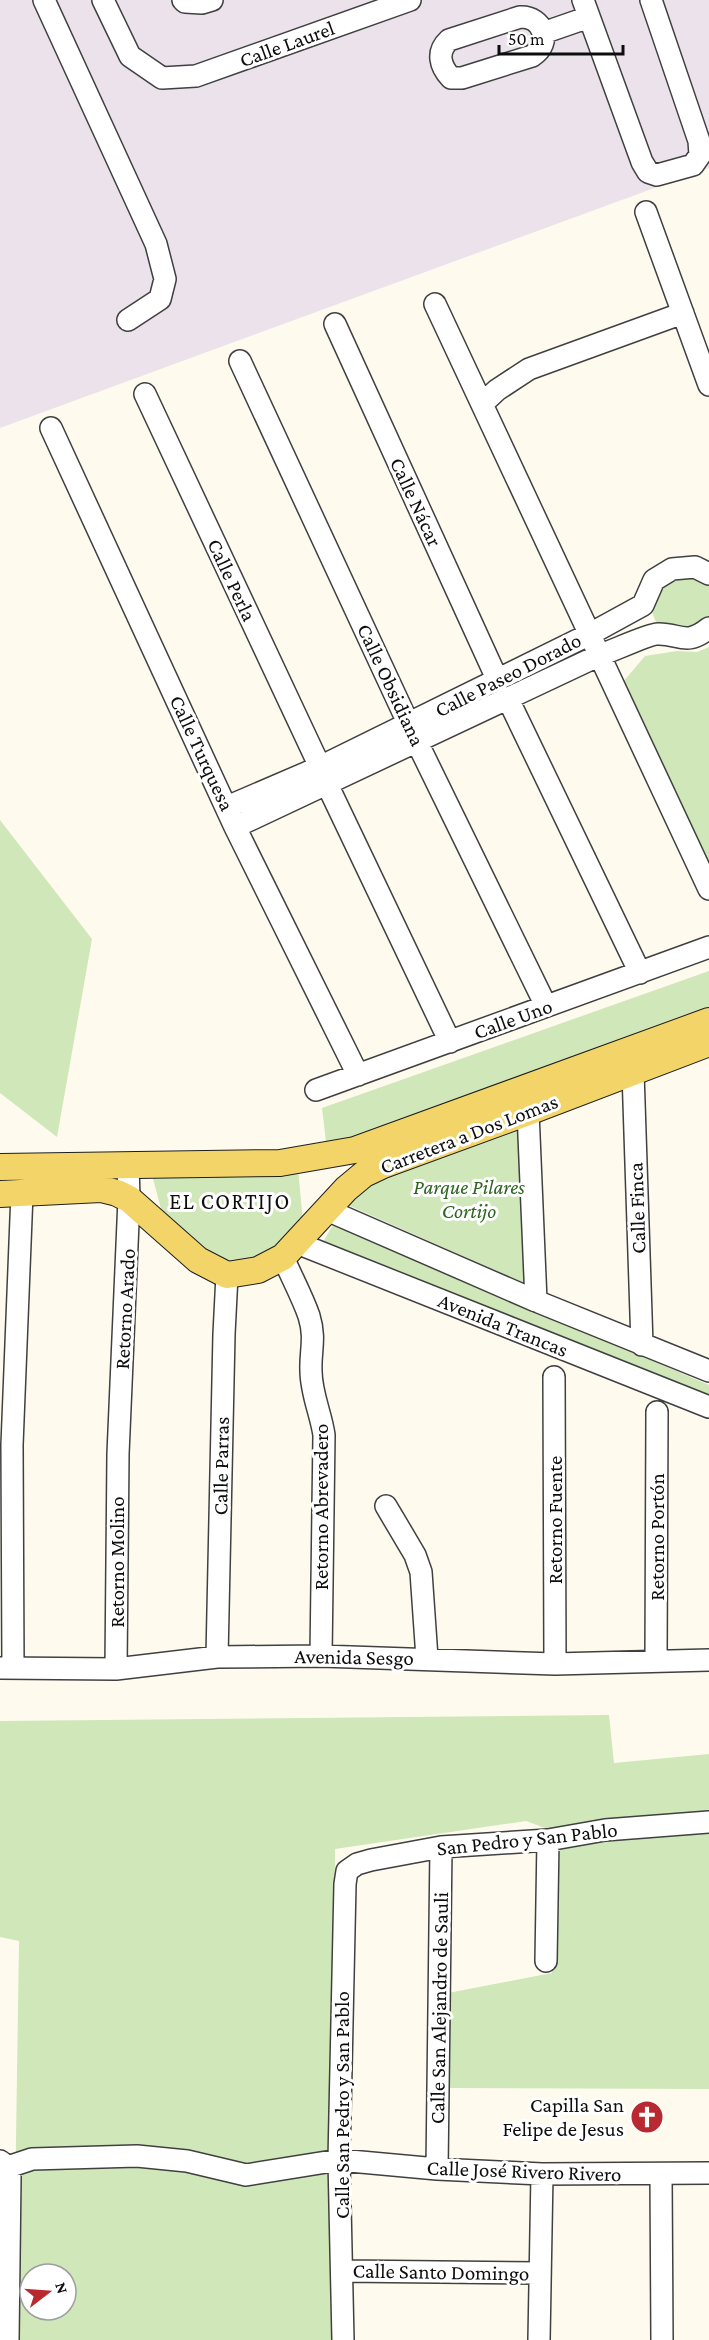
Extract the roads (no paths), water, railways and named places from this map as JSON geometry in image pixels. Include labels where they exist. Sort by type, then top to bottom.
[{"type":"main road","name":"Carretera a Dos Lomas","points":[[0,1167],[280,1163],[356,1150],[709,1021]]},
{"type":"main road","name":"Carretera a Dos Lomas","points":[[227,1275],[258,1270],[290,1250],[346,1189],[364,1174],[383,1164],[709,1043]]},
{"type":"main road","points":[[11,1193],[101,1189],[117,1193],[129,1199],[198,1260],[227,1275]]},
{"type":"street","points":[[44,0],[156,244],[165,279],[160,299],[128,320]]},
{"type":"street","name":"Calle Laurel","points":[[104,0],[130,56],[162,78],[196,76],[410,0]]},
{"type":"street","points":[[183,0],[202,3],[212,0]]},
{"type":"street","points":[[543,33],[586,8],[642,162],[648,172],[657,175],[693,165],[700,155],[699,141],[651,0]]},
{"type":"street","points":[[646,212],[709,385]]},
{"type":"street","points":[[435,304],[709,889]]},
{"type":"street","points":[[482,404],[497,390],[529,369],[683,314]]},
{"type":"street","name":"Calle Nácar","points":[[335,324],[503,690],[640,973]]},
{"type":"street","name":"Calle Obsidiana","points":[[240,361],[413,732],[546,1006]]},
{"type":"street","name":"Calle Perla","points":[[145,394],[450,1042]]},
{"type":"street","name":"Calle Turquesa","points":[[51,428],[236,826],[358,1075]]},
{"type":"street","points":[[709,574],[695,567],[672,569],[654,580],[643,605],[655,633],[682,639],[700,635],[709,627]]},
{"type":"street","name":"Calle Paseo Dorado","points":[[503,690],[590,634],[643,605]]},
{"type":"street","name":"Calle Paseo Dorado","points":[[236,826],[323,775],[503,690],[600,656],[655,633]]},
{"type":"street","name":"Calle Paseo Dorado","points":[[227,807],[323,775]]},
{"type":"street","name":"Calle Uno","points":[[316,1090],[709,947]]},
{"type":"street","name":"Calle Finca","points":[[633,1072],[642,1344]]},
{"type":"street","points":[[528,1112],[536,1301]]},
{"type":"street","name":"Retorno Arado","points":[[118,1454],[129,1199],[128,1164]]},
{"type":"street","points":[[6,1668],[12,1445],[11,1193]]},
{"type":"street","name":"Avenida Trancas","points":[[327,1210],[536,1301],[709,1371]]},
{"type":"street","name":"Avenida Trancas","points":[[290,1250],[709,1407]]},
{"type":"street","name":"Retorno Abrevadero","points":[[290,1250],[309,1317],[314,1344],[310,1371],[324,1435],[321,1656]]},
{"type":"street","name":"Calle Parras","points":[[217,1657],[227,1275]]},
{"type":"street","name":"Retorno Fuente","points":[[554,1377],[555,1664]]},
{"type":"street","name":"Retorno Portón","points":[[656,1661],[657,1412]]},
{"type":"street","name":"Retorno Molino","points":[[116,1669],[118,1454]]},
{"type":"street","points":[[386,1506],[415,1555],[421,1572],[427,1658]]},
{"type":"street","name":"Avenida Sesgo","points":[[6,1668],[116,1669],[217,1657],[427,1658],[555,1664],[709,1660]]},
{"type":"street","name":"San Pedro y San Pablo","points":[[347,1871],[357,1864],[371,1860],[441,1847],[548,1840],[606,1830],[709,1822]]},
{"type":"street","points":[[546,1961],[548,1840]]},
{"type":"street","name":"Calle San Alejandro de Sauli","points":[[437,2169],[441,1847]]},
{"type":"street","name":"Calle San Pedro y San Pablo","points":[[343,2340],[339,2160],[347,1871]]},
{"type":"street","name":"Calle José Rivero Rivero","points":[[4,2164],[32,2159],[137,2156],[187,2160],[246,2175],[339,2160],[437,2169],[542,2174],[709,2173]]},
{"type":"street","points":[[4,2164],[10,2177],[8,2340]]},
{"type":"street","points":[[539,2340],[542,2174]]},
{"type":"street","points":[[661,2175],[662,2340]]},
{"type":"street","name":"Calle Santo Domingo","points":[[342,2271],[540,2273]]},
{"type":"place","name":"Capilla San Felipe de Jesus","points":[[647,2117]]},
{"type":"district","name":"EL CORTIJO","points":[[230,1201]]},
{"type":"park label","name":"Parque Pilares Cortijo","points":[[469,1199]]}]
